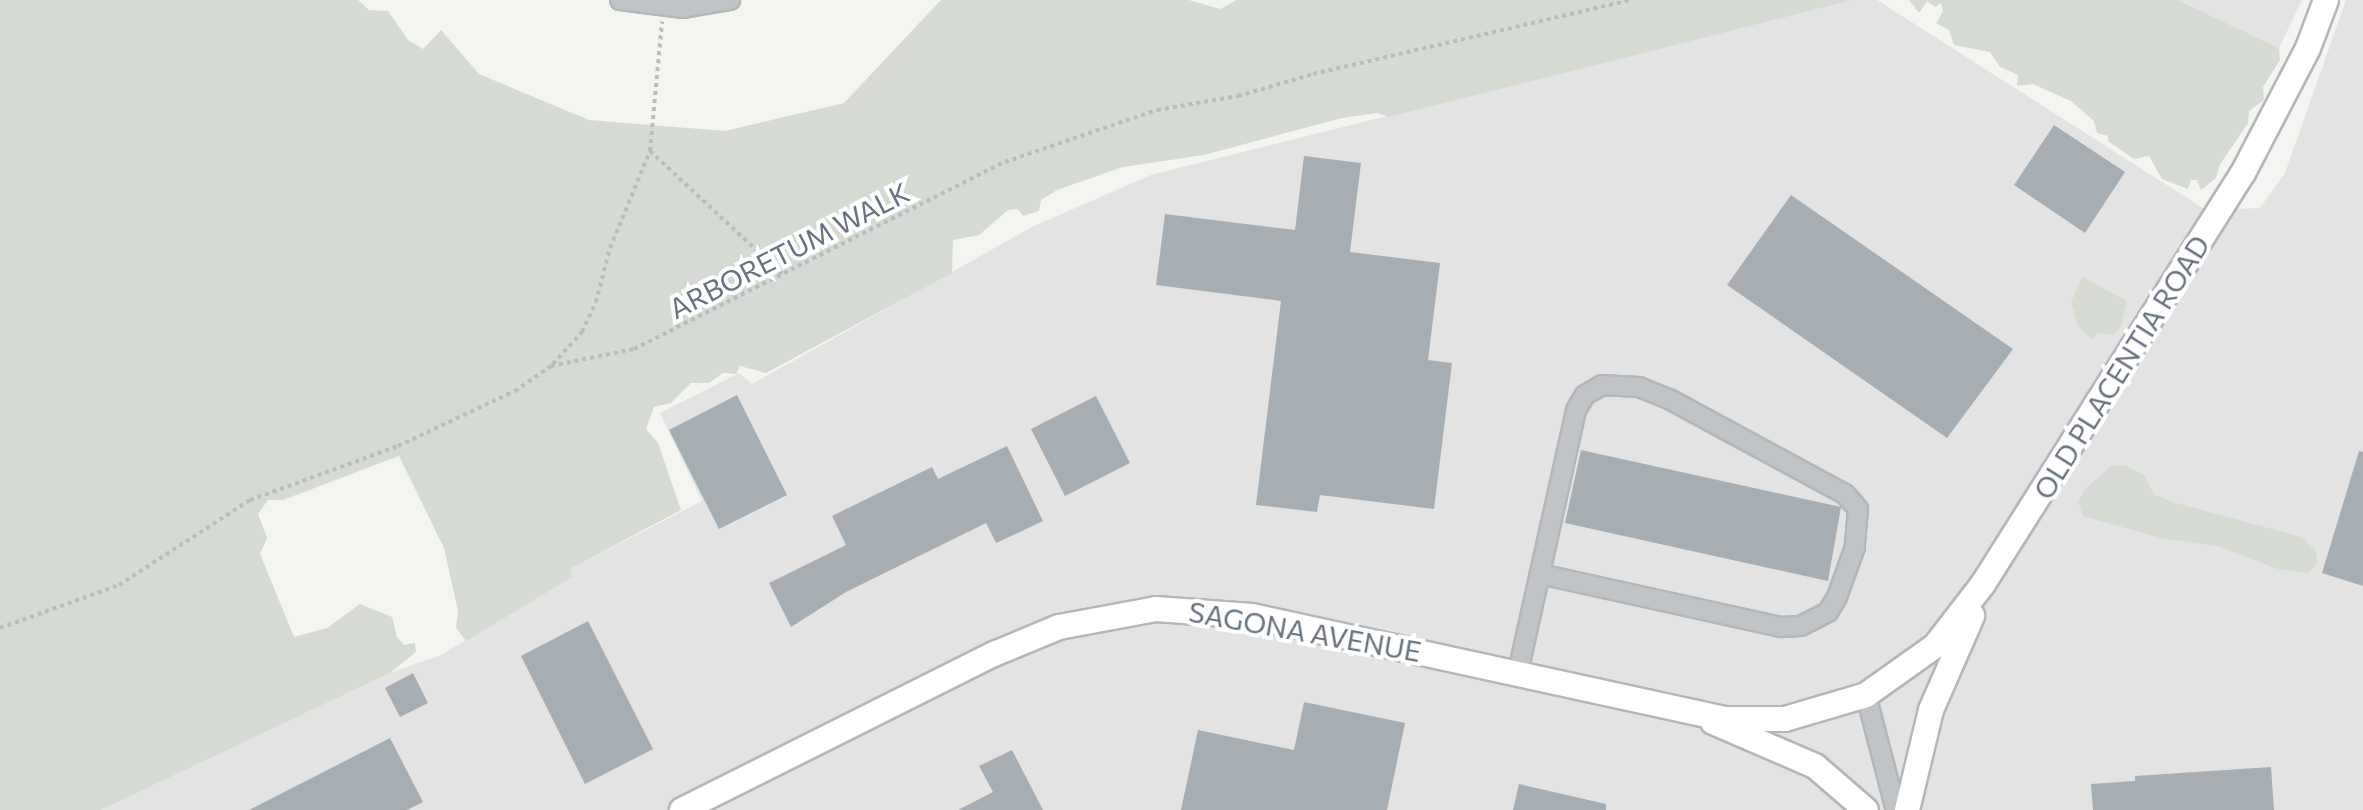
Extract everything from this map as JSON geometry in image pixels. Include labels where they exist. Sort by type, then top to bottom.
[{"type":"main road","name":"OLD PLACENTIA ROAD","points":[[1866,695],[1935,646],[1983,584],[2243,173],[2308,48],[2326,0]]},
{"type":"main road","points":[[1907,810],[1931,710],[1983,584]]},
{"type":"main road","name":"SAGONA AVENUE","points":[[682,810],[994,654],[1059,627],[1125,613],[1221,611],[1518,672],[1704,716],[1785,719],[1866,695]]},
{"type":"main road","points":[[1704,716],[1815,766],[1866,810]]},
{"type":"street","points":[[620,0],[663,7],[730,0]]},
{"type":"street","points":[[1518,672],[1576,410],[1585,395],[1602,385],[1639,387],[1669,399],[1845,494],[1858,509],[1855,547],[1837,597],[1828,612],[1801,626],[1781,627],[1540,574]]},
{"type":"street","points":[[1866,695],[1896,810]]},
{"type":"path","name":"ARBORETUM WALK","points":[[0,628],[119,585],[250,500],[398,446],[515,391],[551,366],[634,349],[1005,162],[1157,110],[1238,96],[1313,74],[1632,0]]},
{"type":"path","points":[[551,366],[582,332],[610,248],[650,151],[663,7]]},
{"type":"path","points":[[650,151],[784,276]]},
{"type":"shaded area","points":[[0,0],[358,0],[369,10],[388,11],[408,40],[423,49],[441,30],[479,74],[589,120],[725,131],[844,103],[941,0],[1189,0],[1220,9],[1237,0],[1853,0],[1389,117],[1377,113],[1342,118],[1204,155],[1123,167],[1057,190],[1041,200],[1039,211],[1023,216],[1018,209],[1008,210],[979,235],[953,240],[952,273],[766,373],[740,366],[736,374],[723,373],[709,383],[691,383],[671,403],[654,407],[646,429],[658,443],[681,510],[570,569],[572,577],[466,641],[456,628],[458,611],[444,548],[399,456],[283,500],[268,500],[258,514],[267,538],[260,554],[294,637],[327,628],[360,604],[392,617],[397,637],[404,645],[415,643],[416,652],[390,673],[101,810],[0,810]]},
{"type":"shaded area","points":[[1853,0],[1877,0],[2206,210],[2260,208],[2285,173],[2346,0],[2363,0],[2363,810],[101,810],[390,673],[441,655],[571,577],[570,569],[702,501],[660,413],[739,373],[752,384],[1034,226],[1151,175]]},
{"type":"shaded area","points":[[1909,0],[2178,0],[2279,48],[2280,60],[2263,87],[2264,100],[2249,111],[2248,123],[2219,166],[2216,178],[2201,190],[2197,180],[2191,180],[2188,189],[2162,179],[2149,156],[2134,159],[2108,141],[2108,136],[2097,133],[2094,121],[2071,101],[2033,84],[2017,86],[2018,75],[2000,67],[1990,52],[1954,45],[1949,30],[1936,23],[1943,11],[1941,3],[1935,7],[1927,1],[1919,13]]},
{"type":"shaded area","points":[[2178,0],[2302,0],[2279,48]]},
{"type":"shaded area","points":[[2082,277],[2127,301],[2120,329],[2113,335],[2099,333],[2091,339],[2078,326],[2071,302]]},
{"type":"shaded area","points":[[2124,465],[2144,475],[2154,494],[2172,502],[2302,537],[2316,551],[2317,565],[2307,573],[2278,569],[2217,546],[2161,538],[2083,516],[2078,501],[2085,489],[2111,466]]},
{"type":"building","points":[[2054,125],[2125,172],[2085,233],[2014,185]]},
{"type":"building","points":[[1304,156],[1361,163],[1350,252],[1440,263],[1428,360],[1452,363],[1434,509],[1320,495],[1317,512],[1256,505],[1281,301],[1156,285],[1165,214],[1295,230]]},
{"type":"building","points":[[1791,195],[2013,349],[1947,438],[1727,285]]},
{"type":"building","points":[[737,395],[787,495],[719,529],[669,430]]},
{"type":"building","points":[[1096,396],[1130,463],[1065,496],[1031,429]]},
{"type":"building","points":[[1007,446],[1043,521],[996,543],[986,523],[846,592],[791,627],[769,583],[846,545],[832,516],[932,467],[938,479]]},
{"type":"building","points":[[1581,450],[1841,507],[1828,581],[1565,523]]},
{"type":"building","points":[[2359,451],[2363,452],[2363,586],[2322,573]]},
{"type":"building","points":[[588,621],[653,749],[585,784],[521,656]]},
{"type":"building","points":[[413,673],[428,703],[400,717],[385,688]]},
{"type":"building","points":[[1304,702],[1405,723],[1387,810],[1181,810],[1198,730],[1294,750]]},
{"type":"building","points":[[390,738],[423,802],[407,810],[249,810]]},
{"type":"building","points":[[1012,750],[1043,810],[958,810],[993,792],[979,766]]},
{"type":"building","points":[[2271,767],[2274,810],[2093,810],[2091,784],[2135,781],[2135,776]]},
{"type":"building","points":[[1519,784],[1606,804],[1606,810],[1513,810]]}]
